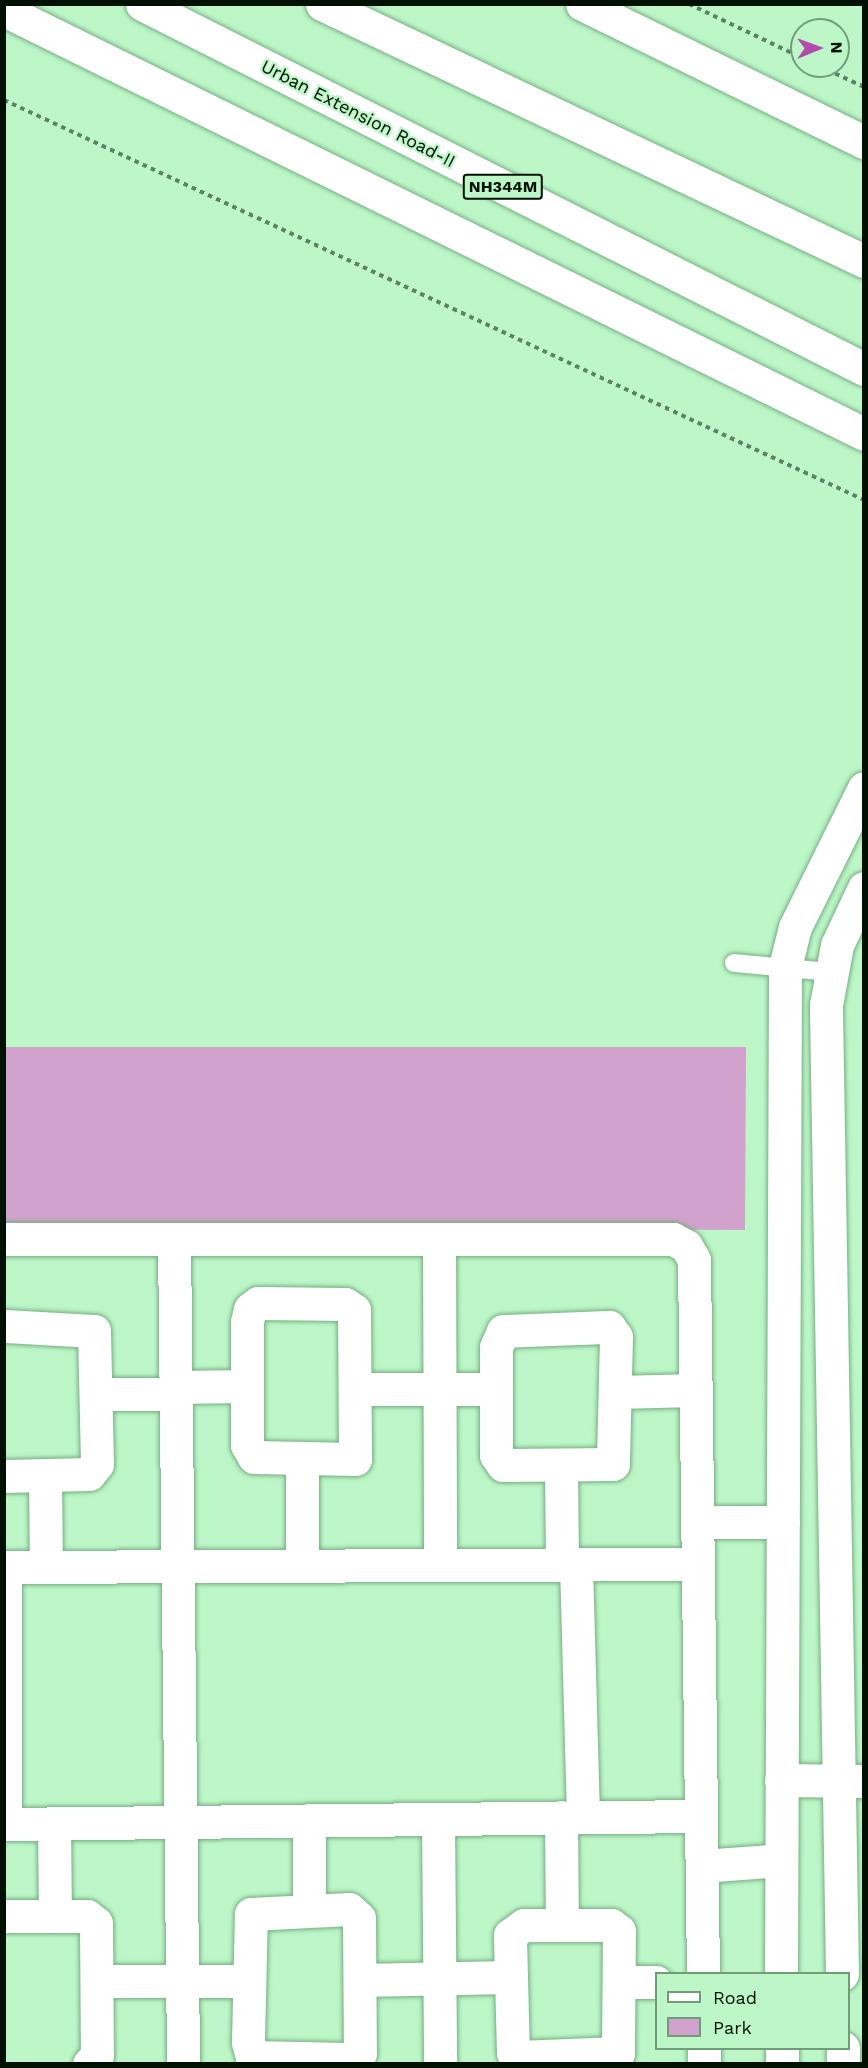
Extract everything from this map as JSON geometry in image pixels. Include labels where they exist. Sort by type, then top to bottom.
[{"type":"main road","name":"Urban Extension Road-II","points":[[142,4],[864,369]]},
{"type":"main road","points":[[322,4],[864,261]]},
{"type":"main road","points":[[582,4],[864,142]]},
{"type":"main road","points":[[4,10],[864,434]]},
{"type":"main road","points":[[782,1972],[785,967],[795,927],[864,788]]},
{"type":"main road","points":[[842,1972],[852,1781],[829,972],[864,888]]},
{"type":"main road","points":[[4,1239],[673,1239],[686,1246],[694,1260],[703,1972]]},
{"type":"main road","points":[[174,1239],[183,2064]]},
{"type":"main road","points":[[439,1239],[440,1565]]},
{"type":"main road","points":[[258,1304],[345,1304],[357,1318],[355,1459],[302,1461],[254,1457],[248,1445],[248,1386],[250,1309],[258,1304]]},
{"type":"main road","points":[[4,1326],[90,1328],[96,1338],[94,1470],[4,1476]]},
{"type":"main road","points":[[609,1327],[616,1337],[613,1464],[510,1468],[498,1460],[496,1389],[496,1347],[503,1331],[609,1327]]},
{"type":"main road","points":[[96,1394],[248,1386]]},
{"type":"main road","points":[[357,1389],[496,1389]]},
{"type":"main road","points":[[616,1392],[696,1390]]},
{"type":"main road","points":[[302,1461],[302,1566]]},
{"type":"main road","points":[[561,1467],[569,1565],[572,1817],[562,1925]]},
{"type":"main road","points":[[45,1475],[46,1567]]},
{"type":"main road","points":[[697,1522],[783,1522]]},
{"type":"main road","points":[[698,1564],[5,1567],[5,1824],[701,1816]]},
{"type":"main road","points":[[782,1780],[852,1781]]},
{"type":"main road","points":[[438,1819],[440,2064]]},
{"type":"main road","points":[[309,1820],[309,1910]]},
{"type":"main road","points":[[54,1823],[55,1916]]},
{"type":"main road","points":[[702,1866],[781,1860]]},
{"type":"main road","points":[[309,1910],[358,1912],[360,2053],[338,2059],[252,2057],[249,1981],[251,1914],[309,1910]]},
{"type":"main road","points":[[4,1916],[87,1916],[96,1923],[97,2055],[89,2064]]},
{"type":"main road","points":[[562,1925],[617,1928],[621,1982],[618,2054],[518,2057],[511,2048],[510,1977],[510,1935],[515,1928],[562,1925]]},
{"type":"main road","points":[[360,1980],[510,1977]]},
{"type":"main road","points":[[97,1981],[249,1981]]},
{"type":"main road","points":[[621,1982],[655,1982]]},
{"type":"lane","points":[[734,963],[829,972]]},
{"type":"path","points":[[689,4],[790,52]]},
{"type":"path","points":[[845,78],[864,87]]},
{"type":"path","points":[[4,100],[864,500]]},
{"type":"green space","points":[[5,1047],[746,1047],[745,1230],[5,1226]]}]
